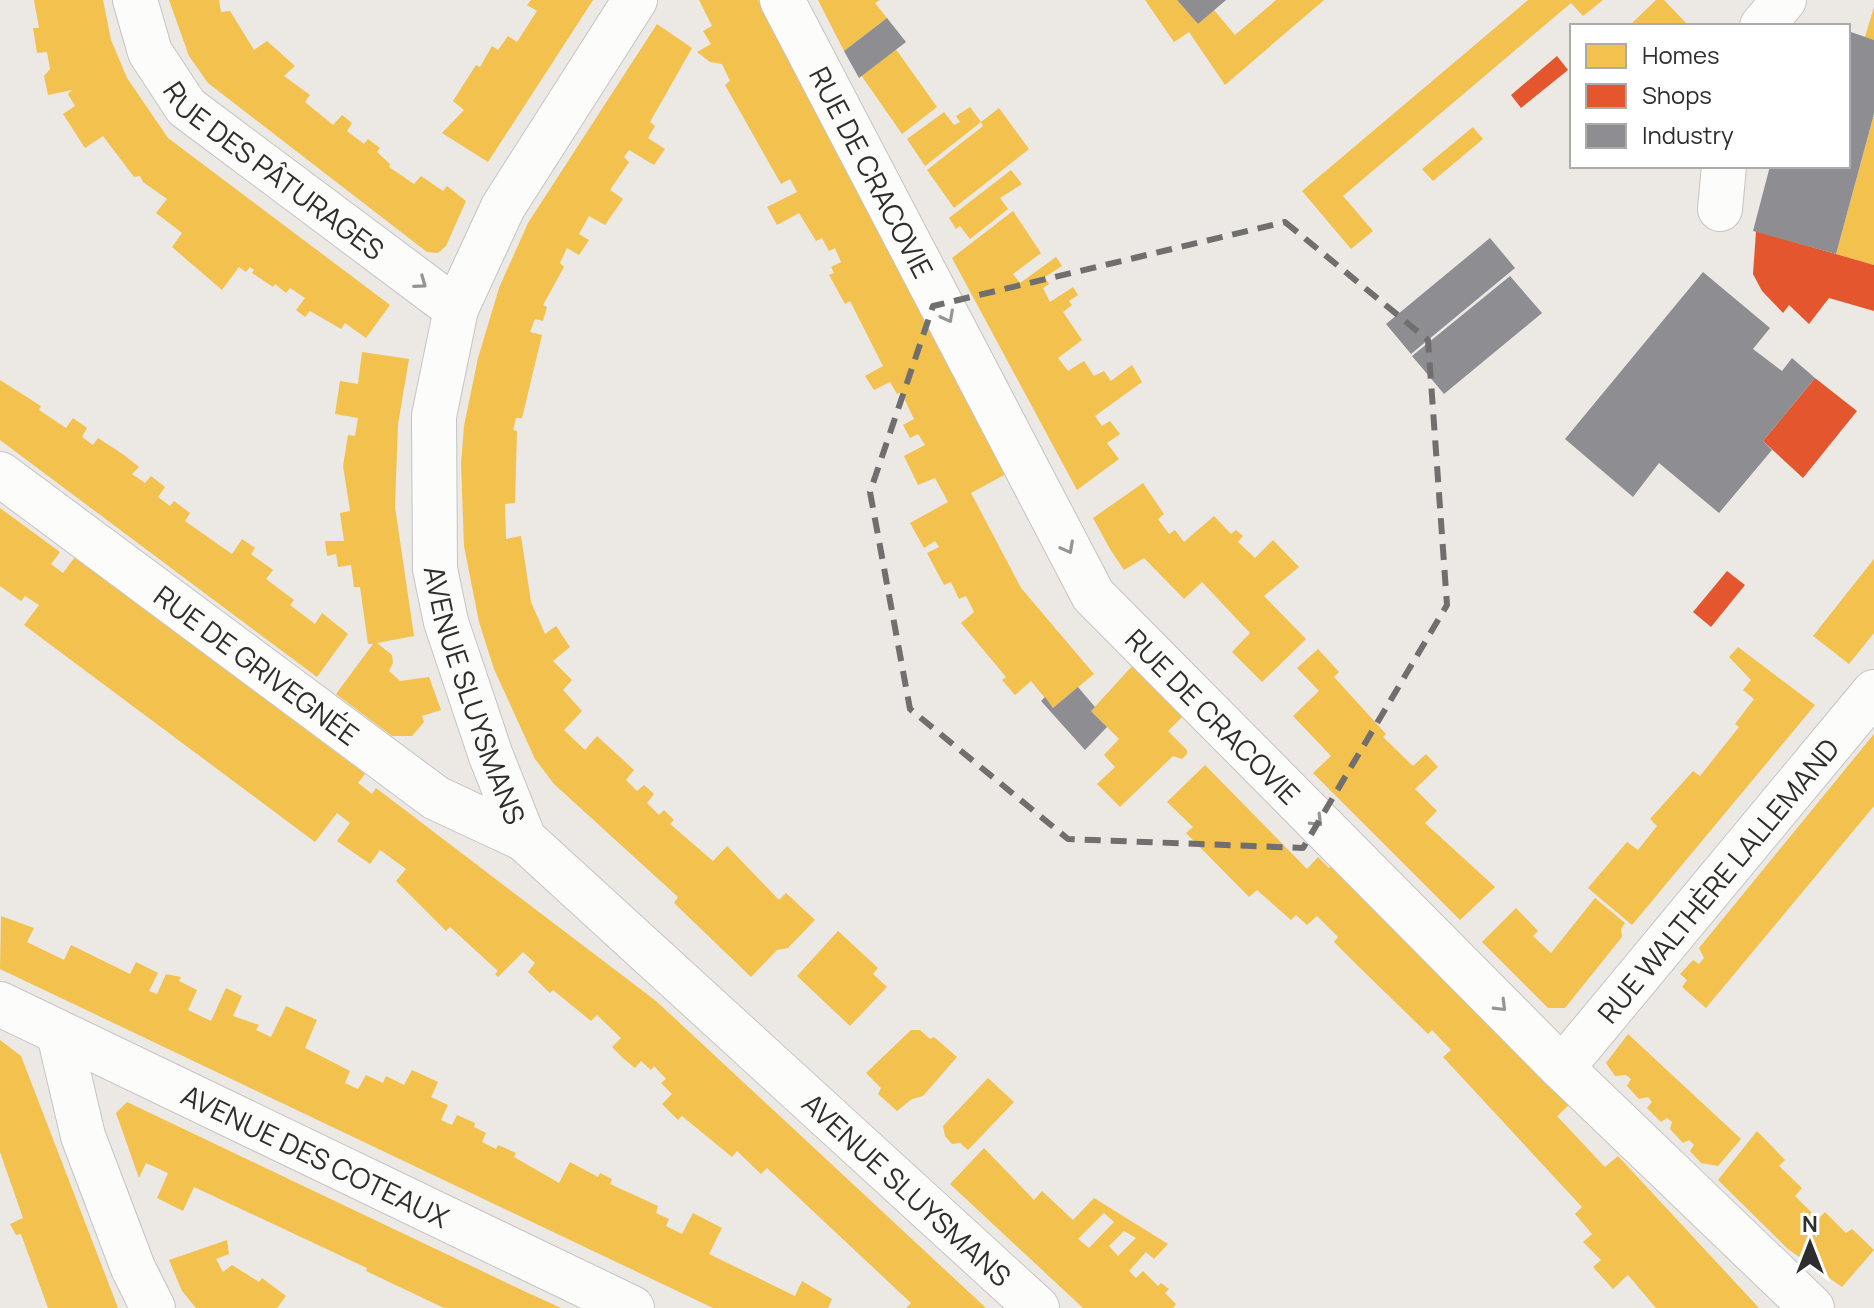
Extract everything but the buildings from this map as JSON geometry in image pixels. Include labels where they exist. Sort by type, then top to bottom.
[{"type":"street","name":"RUE DES PÂTURAGES","points":[[135,0],[150,52],[186,107],[456,309]]},
{"type":"street","name":"AVENUE SLUYSMANS","points":[[635,0],[503,207],[456,309],[434,416],[435,569],[446,622],[491,756],[524,839],[1037,1308]]},
{"type":"street","name":"RUE DE CRACOVIE","points":[[782,0],[1093,595],[1562,1068],[1812,1308]]},
{"type":"street","points":[[1764,24],[1784,0]]},
{"type":"street","points":[[1720,209],[1724,168]]},
{"type":"street","name":"RUE DE GRIVEGNÉE","points":[[0,474],[436,798],[524,839]]},
{"type":"street","name":"RUE WALTHÈRE LALLEMAND","points":[[1562,1068],[1874,692]]},
{"type":"street","name":"AVENUE DES COTEAUX","points":[[0,1004],[632,1308]]},
{"type":"street","points":[[59,1034],[83,1136],[133,1268],[153,1308]]},
{"type":"highlighted area","points":[[1285,222],[1428,340],[1447,605],[1303,848],[1068,839],[910,709],[870,492],[933,306]]}]
